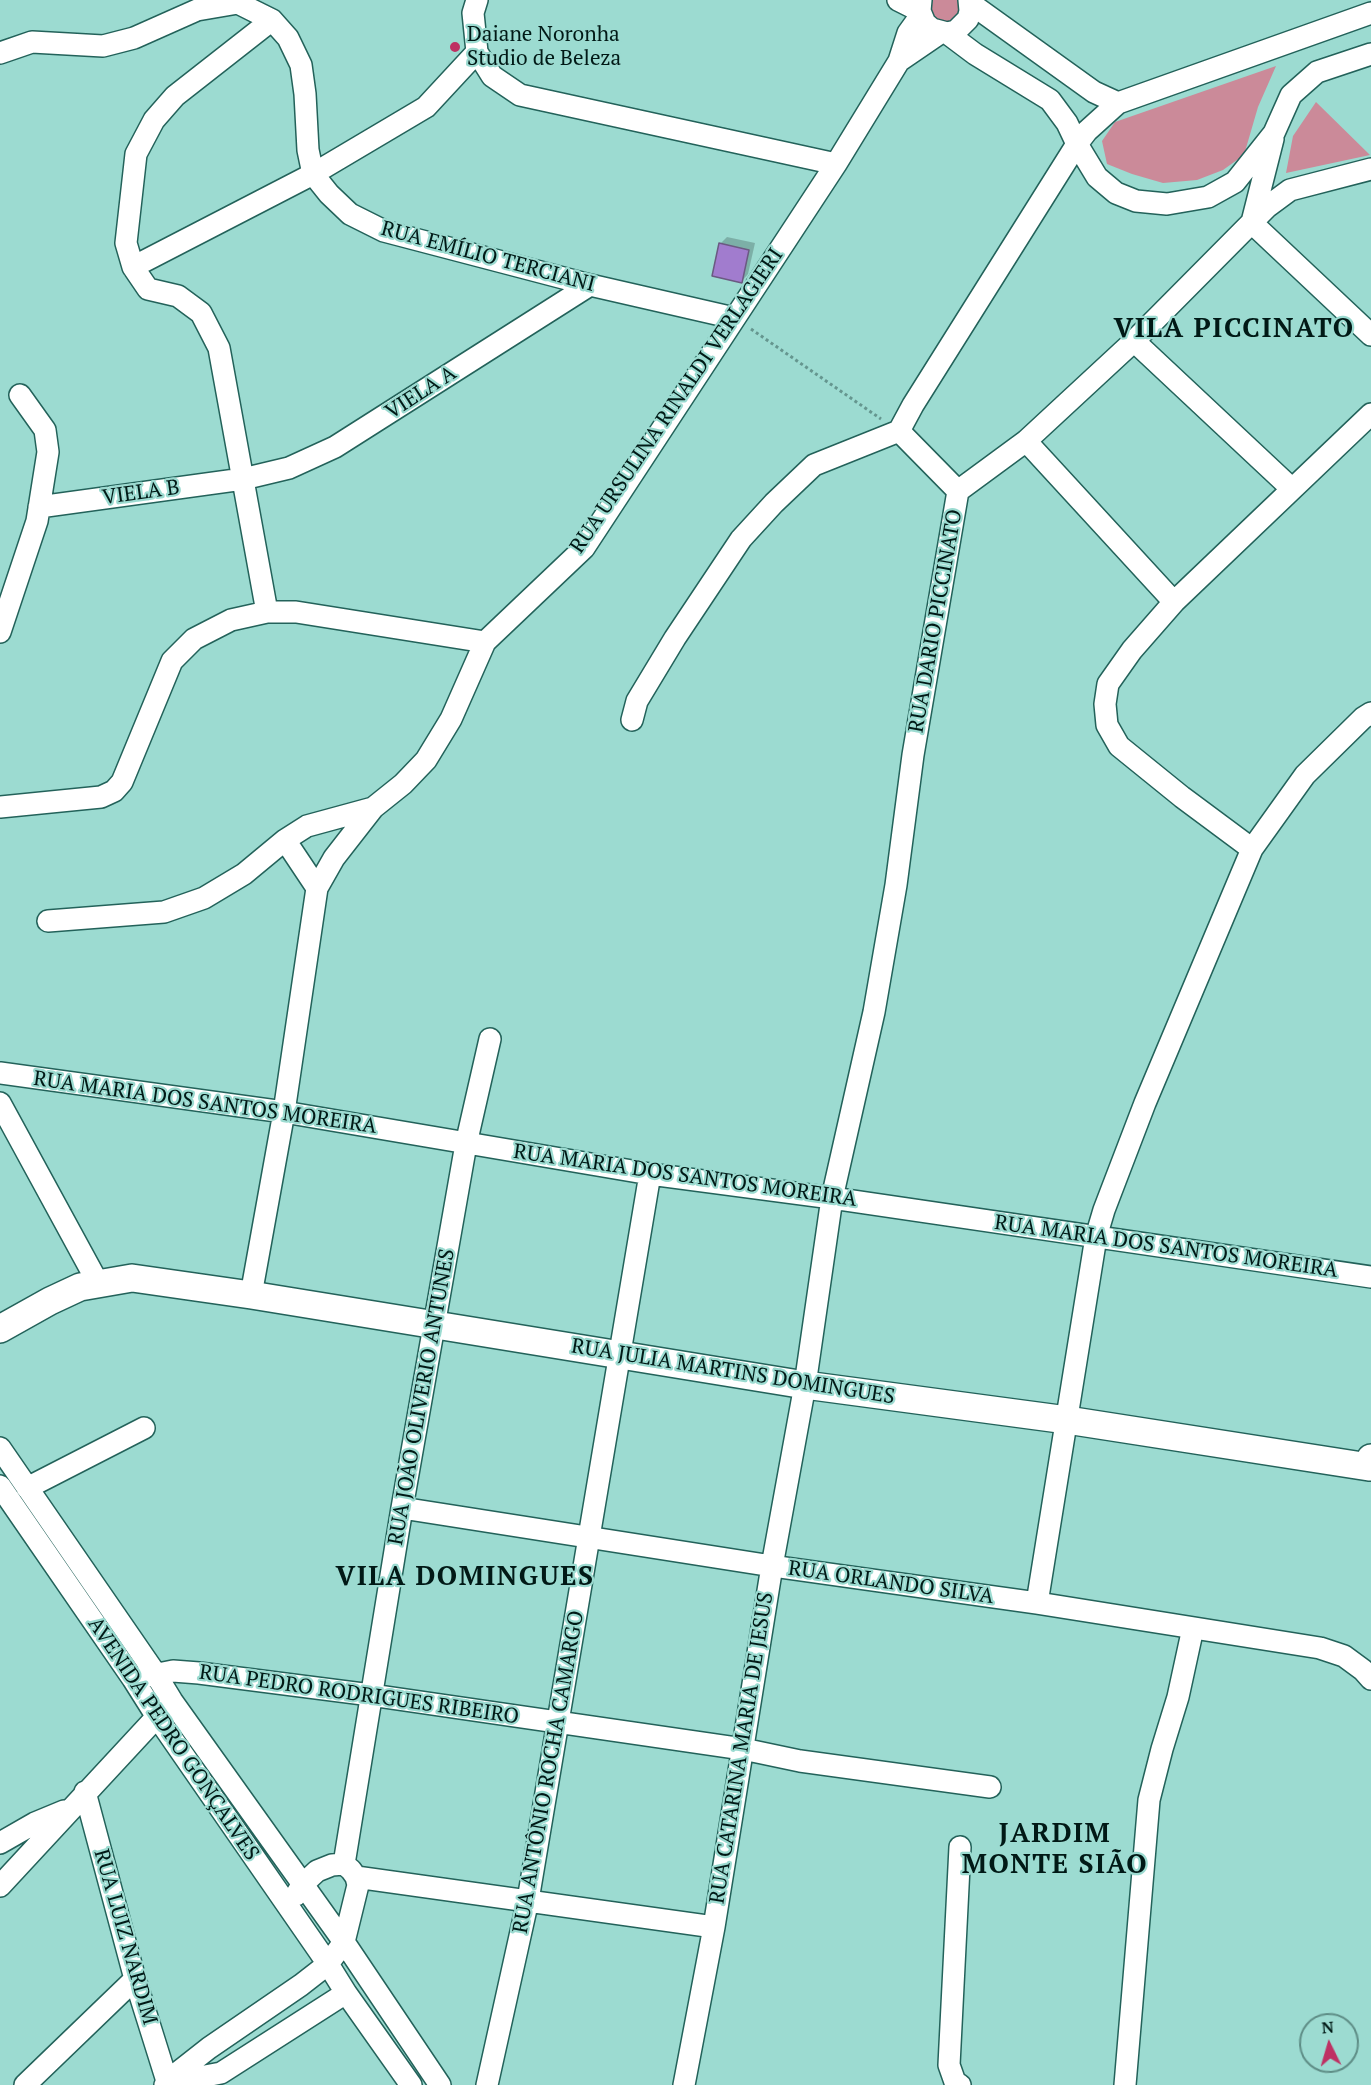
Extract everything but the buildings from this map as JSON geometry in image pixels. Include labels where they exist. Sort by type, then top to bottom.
[{"type":"main road","name":"RUA JULIA MARTINS DOMINGUES","points":[[0,1329],[80,1287],[132,1278],[251,1295],[805,1385],[1370,1464]]},
{"type":"street","points":[[477,0],[473,13],[477,52],[492,76],[520,95],[836,164]]},
{"type":"street","points":[[898,0],[921,9],[925,23],[932,29],[944,33],[1050,100],[1067,123],[1097,177],[1116,193],[1136,201],[1167,204],[1208,197],[1235,182],[1274,133]]},
{"type":"street","points":[[970,1],[1094,92],[1118,103]]},
{"type":"street","name":"RUA URSULINA RINALDI VERLAGIERI","points":[[899,61],[944,33],[956,31],[968,19],[970,1]]},
{"type":"street","name":"RUA EMÍLIO TERCIANI","points":[[0,53],[32,42],[103,46],[134,38],[213,3],[238,3],[272,20],[288,38],[301,65],[308,150],[313,174],[329,194],[350,214],[384,231],[590,285],[734,318]]},
{"type":"street","name":"RUA URSULINA RINALDI VERLAGIERI","points":[[251,1295],[284,1112],[317,888],[334,858],[373,808],[403,784],[426,760],[451,719],[485,642],[584,548],[836,164],[899,61],[908,33],[921,9]]},
{"type":"street","points":[[632,720],[637,701],[675,638],[741,539],[774,502],[814,465],[899,431],[1077,144],[1101,117],[1118,103],[1371,13]]},
{"type":"street","points":[[267,612],[219,348],[201,313],[178,296],[148,289],[133,267],[126,243],[136,154],[154,120],[176,96],[272,20]]},
{"type":"street","points":[[133,267],[313,174],[426,107],[477,52]]},
{"type":"street","points":[[1371,54],[1317,72],[1291,95],[1274,133],[1252,223],[1371,335]]},
{"type":"street","name":"RUA DARIO PICCINATO","points":[[832,1198],[876,1000],[896,885],[913,755],[958,491],[1026,441],[1134,342],[1267,207],[1290,190],[1371,169]]},
{"type":"street","name":"VIELA A","points":[[243,479],[289,468],[335,447],[590,285]]},
{"type":"street","points":[[1134,342],[1292,489]]},
{"type":"street","points":[[0,632],[37,521],[48,452],[45,430],[20,394]]},
{"type":"street","points":[[1252,849],[1119,746],[1107,725],[1105,704],[1108,684],[1132,650],[1174,603],[1371,414]]},
{"type":"street","points":[[899,431],[958,491]]},
{"type":"street","points":[[1026,441],[1174,603]]},
{"type":"street","name":"VIELA B","points":[[39,507],[243,479]]},
{"type":"street","points":[[0,807],[101,796],[114,790],[122,782],[172,661],[194,639],[231,620],[267,612],[296,612],[485,642]]},
{"type":"street","points":[[1037,1603],[1096,1237],[1104,1210],[1145,1103],[1252,849],[1305,775],[1363,718],[1371,713]]},
{"type":"street","points":[[48,921],[164,912],[204,898],[244,874],[285,840],[307,826],[373,808]]},
{"type":"street","points":[[285,840],[317,888]]},
{"type":"street","name":"RUA JOÃO OLIVERIO ANTUNES","points":[[344,1942],[358,1885],[350,1870],[371,1695],[466,1144],[490,1039]]},
{"type":"street","name":"RUA MARIA DOS SANTOS MOREIRA","points":[[0,1073],[284,1112],[650,1174],[832,1198],[1371,1277]]},
{"type":"street","points":[[0,1103],[98,1283]]},
{"type":"street","name":"RUA ANTÔNIO ROCHA CAMARGO","points":[[487,2085],[528,1900],[650,1174]]},
{"type":"street","name":"RUA CATARINA MARIA DE JESUS","points":[[684,2085],[714,1927],[772,1566],[805,1385],[832,1198]]},
{"type":"street","points":[[27,1488],[144,1428]]},
{"type":"street","name":"AVENIDA PEDRO GONÇALVES","points":[[0,1448],[172,1701],[344,1942],[440,2085]]},
{"type":"street","name":"AVENIDA PEDRO GONÇALVES","points":[[0,1486],[133,1678],[157,1717],[288,1909],[411,2085]]},
{"type":"street","name":"RUA ORLANDO SILVA","points":[[402,1508],[772,1566],[1037,1603],[1320,1648],[1344,1656],[1371,1679]]},
{"type":"street","points":[[1125,2085],[1149,1800],[1178,1697],[1193,1628]]},
{"type":"street","name":"RUA PEDRO RODRIGUES RIBEIRO","points":[[133,1678],[173,1671],[199,1673],[371,1695],[743,1749],[800,1761],[990,1786]]},
{"type":"street","points":[[0,1886],[172,1701]]},
{"type":"street","points":[[0,1843],[78,1800]]},
{"type":"street","name":"RUA LUIZ NARDIM","points":[[78,1800],[167,2083]]},
{"type":"street","points":[[960,1847],[949,2065],[955,2082],[960,2085]]},
{"type":"street","points":[[288,1909],[302,1885],[317,1871],[332,1865],[528,1900],[714,1927]]},
{"type":"street","points":[[167,2083],[209,2048],[328,1964],[344,1942]]},
{"type":"street","points":[[25,2085],[135,1979]]},
{"type":"street","points":[[167,2083],[221,2073],[346,1993]]},
{"type":"path","points":[[734,318],[899,431]]},
{"type":"shaded area","points":[[928,0],[962,0],[964,4],[955,24],[933,22]]},
{"type":"shaded area","points":[[1276,66],[1258,107],[1244,155],[1223,170],[1197,180],[1163,183],[1107,164],[1102,141],[1115,122]]},
{"type":"shaded area","points":[[1316,102],[1370,155],[1286,173],[1293,136]]},
{"type":"place","name":"Daiane Noronha Studio de Beleza","points":[[455,47]]},
{"type":"district","name":"VILA PICCINATO","points":[[1234,329]]},
{"type":"district","name":"VILA DOMINGUES","points":[[465,1577]]},
{"type":"district","name":"JARDIM MONTE SIÃO","points":[[1055,1850]]}]
